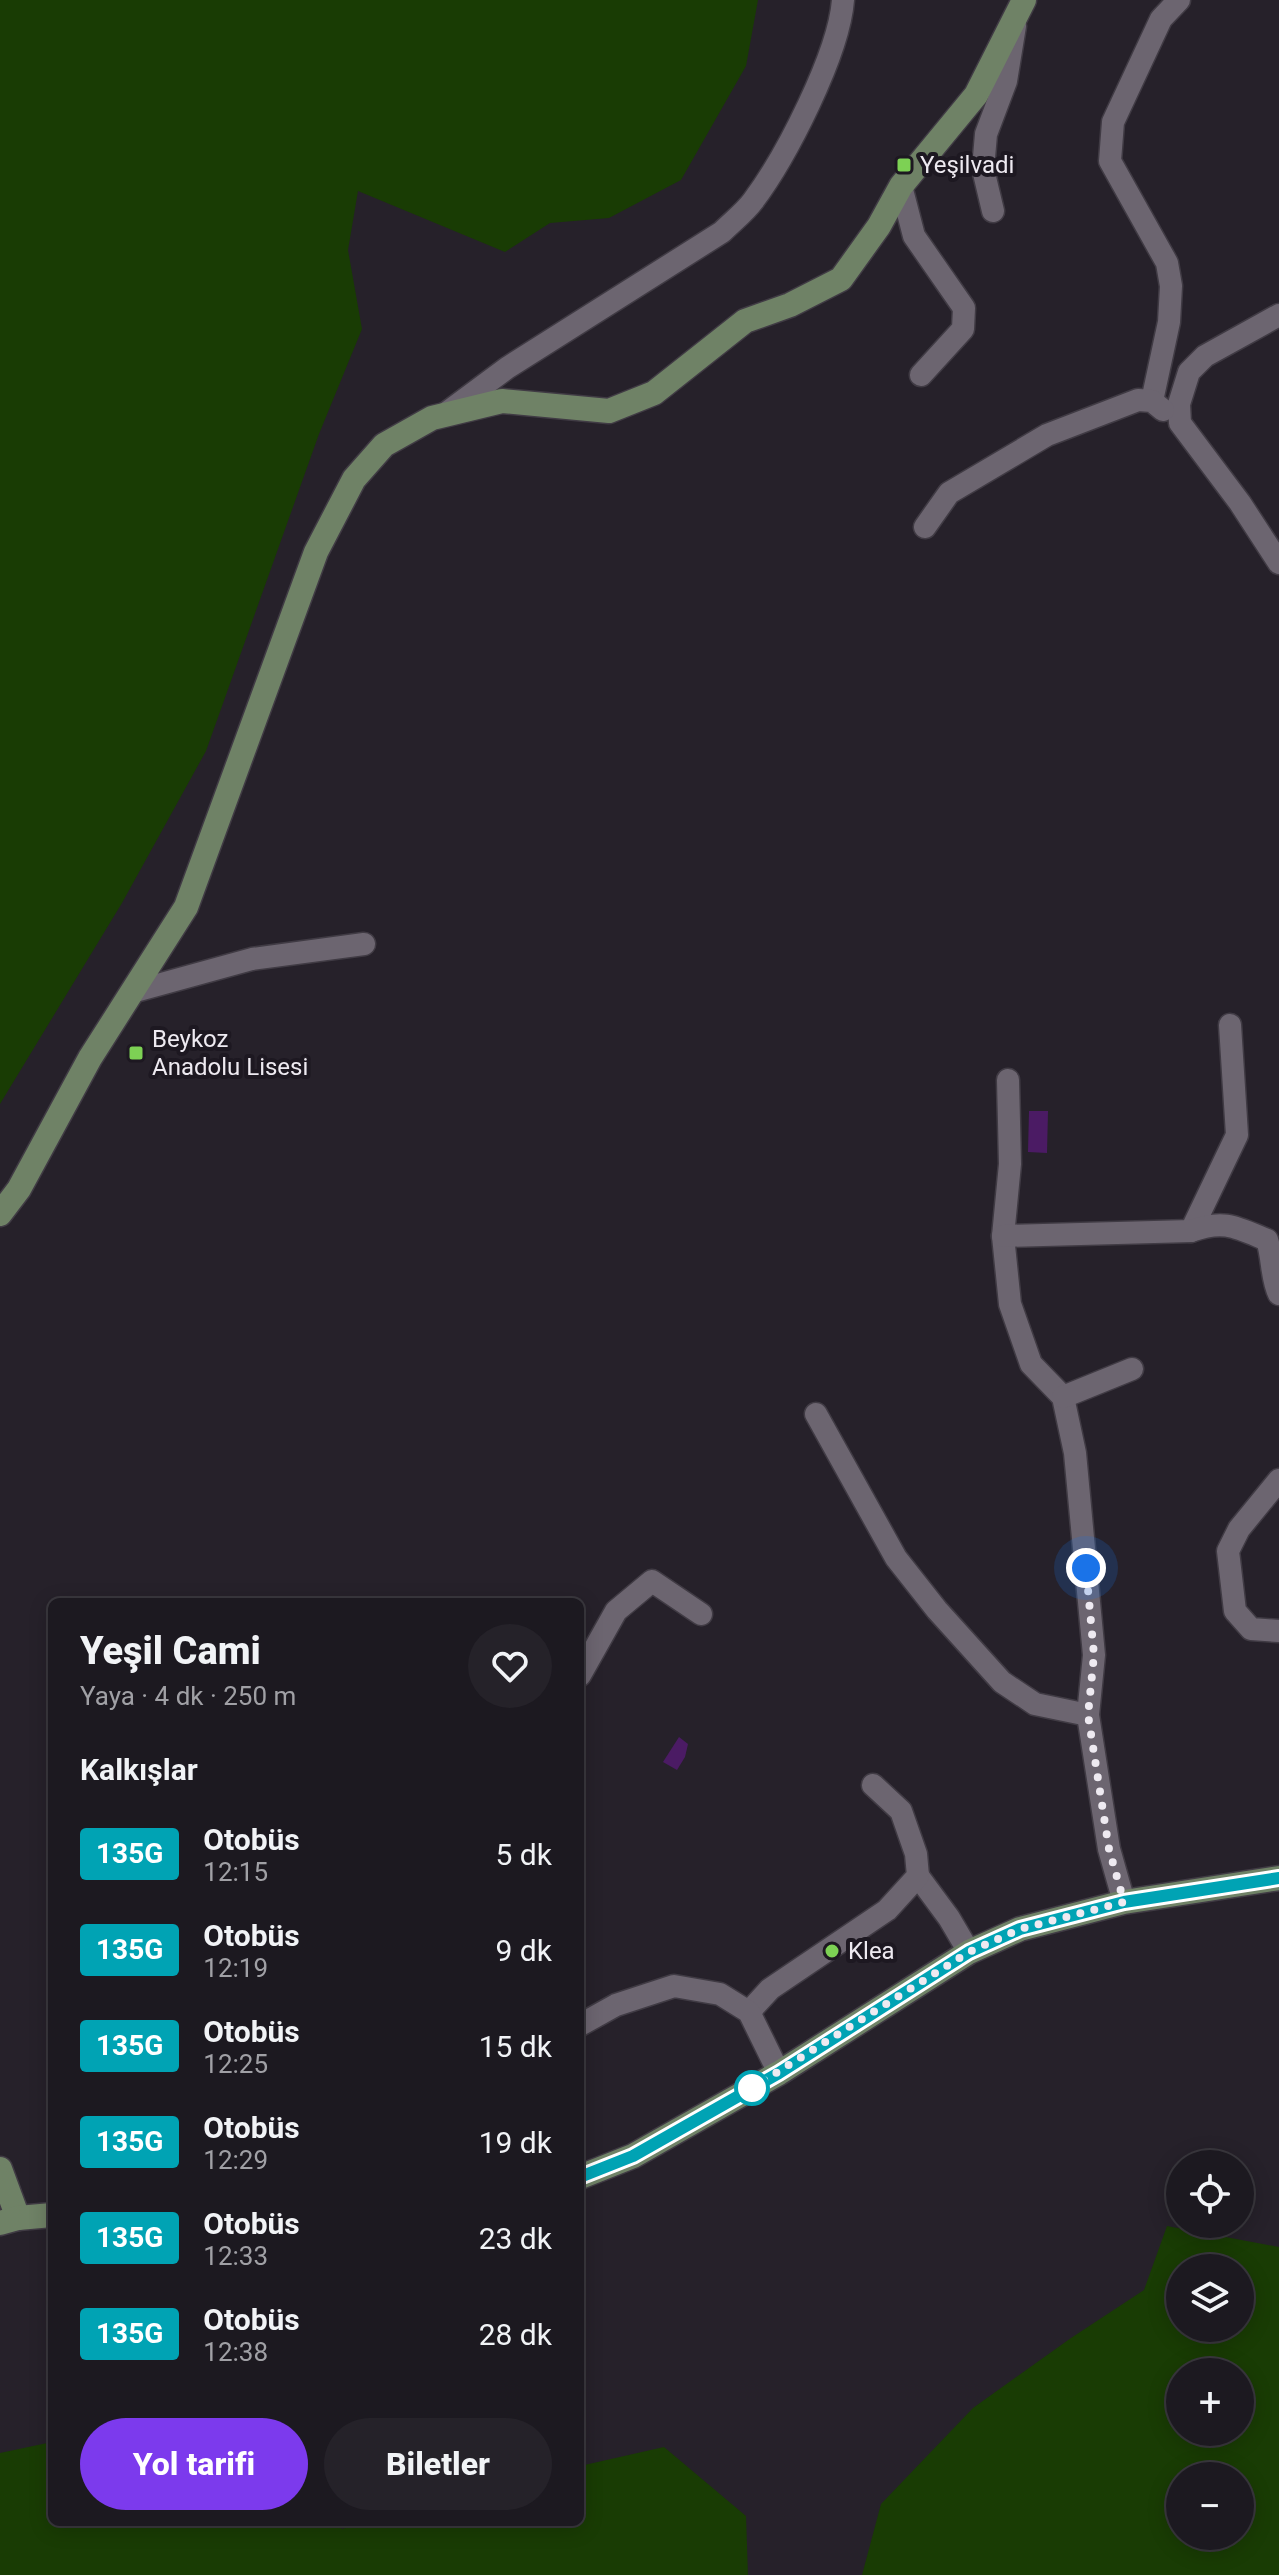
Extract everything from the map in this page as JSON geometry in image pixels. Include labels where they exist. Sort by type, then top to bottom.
[{"type":"street","points":[[444,415],[507,368],[722,232],[752,202],[784,150],[829,59],[843,0]]},
{"type":"street","points":[[1152,401],[1169,322],[1171,286],[1167,263],[1110,161],[1110,141],[1113,122],[1161,19],[1179,0]]},
{"type":"street","points":[[0,1214],[19,1189],[90,1058],[186,907],[316,552],[354,479],[384,445],[432,418],[502,401],[609,411],[654,393],[745,321],[790,305],[841,279],[879,226],[901,186],[976,95],[1020,6]]},
{"type":"street","points":[[993,211],[983,169],[986,134],[1006,81],[1020,6]]},
{"type":"street","points":[[901,186],[914,236],[964,308],[963,329],[921,375]]},
{"type":"street","points":[[1180,423],[1179,404],[1189,372],[1205,356],[1279,315]]},
{"type":"street","points":[[925,527],[949,493],[1047,435],[1138,400],[1152,401],[1180,423],[1240,503],[1279,563]]},
{"type":"street","points":[[132,992],[252,959],[364,944]]},
{"type":"street","points":[[1191,1231],[1237,1135],[1230,1025]]},
{"type":"street","points":[[1008,1080],[1010,1164],[1003,1236],[1010,1304],[1031,1364],[1063,1397],[1075,1453],[1094,1655],[1088,1715],[1109,1849],[1124,1902]]},
{"type":"street","points":[[1003,1236],[1191,1231],[1213,1223],[1236,1227],[1267,1240],[1273,1254],[1279,1294]]},
{"type":"street","points":[[1063,1397],[1132,1369]]},
{"type":"street","points":[[816,1414],[896,1558],[1002,1682],[1035,1704],[1088,1715]]},
{"type":"street","points":[[1279,1480],[1239,1529],[1228,1551],[1235,1611],[1251,1629],[1279,1631]]},
{"type":"street","points":[[584,1668],[616,1611],[652,1581],[701,1614]]},
{"type":"street","points":[[873,1785],[901,1811],[916,1854],[918,1876],[969,1952]]},
{"type":"street","points":[[749,2012],[770,1989],[887,1910],[918,1876]]},
{"type":"street","points":[[584,2175],[633,2156],[779,2073],[969,1952],[1020,1929],[1124,1902],[1279,1878]]},
{"type":"street","points":[[584,2023],[616,2005],[674,1986],[720,1994],[749,2012],[779,2073]]},
{"type":"street","points":[[0,2169],[9,2220],[48,2215]]},
{"type":"green space","points":[[0,0],[758,0],[746,66],[681,180],[609,218],[550,223],[505,252],[358,191],[348,250],[362,329],[319,434],[206,751],[122,903],[0,1104]]},
{"type":"green space","points":[[1166,2229],[1166,2238],[1231,2238],[1279,2247],[1279,2575],[862,2575],[881,2504],[973,2408],[1144,2290]]},
{"type":"green space","points":[[48,2443],[48,2526],[339,2526],[342,2529],[352,2526],[584,2526],[584,2465],[664,2447],[746,2516],[748,2575],[0,2575],[0,2453]]},
{"type":"shaded area","points":[[1029,1111],[1048,1111],[1047,1153],[1028,1152]]},
{"type":"shaded area","points":[[679,1737],[688,1744],[677,1770],[663,1762]]},
{"type":"bus line","name":"135G","points":[[584,2175],[633,2156],[779,2073],[969,1952],[1020,1929],[1124,1902],[1279,1878]]},
{"type":"place","name":"Yeşilvadi","points":[[904,165]]},
{"type":"place","name":"Beykoz Anadolu Lisesi","points":[[136,1053]]},
{"type":"place","name":"Klea","points":[[832,1951]]},
{"type":"route","points":[[752,2088],[969,1952],[1020,1929],[1124,1902],[1109,1849],[1088,1715],[1094,1655],[1086,1568]]}]
